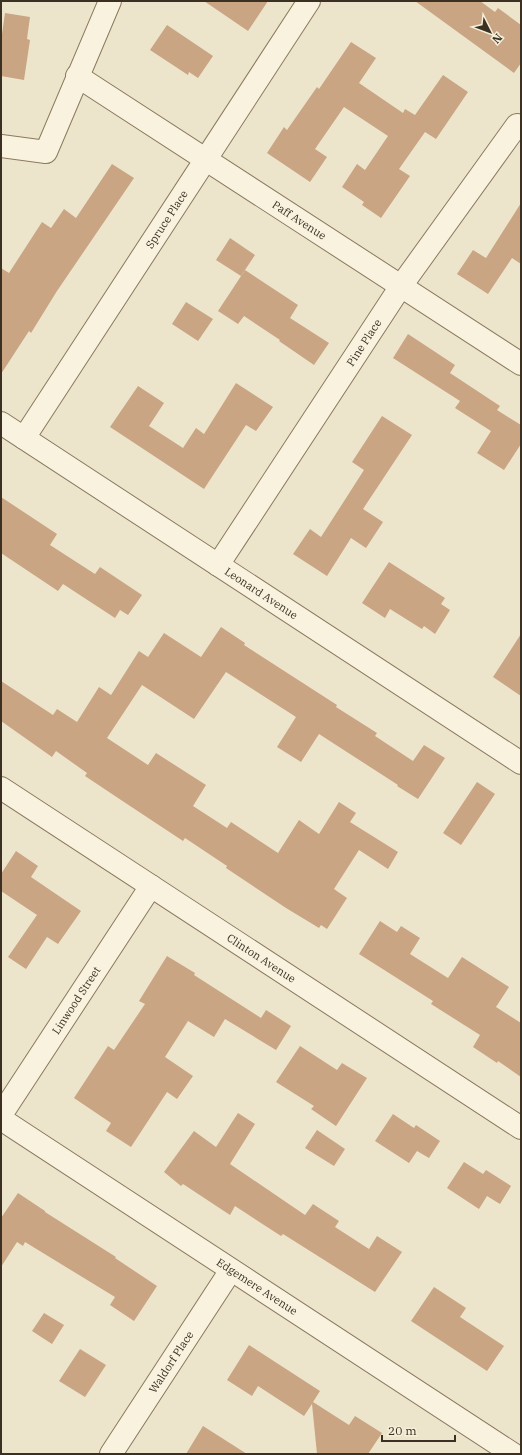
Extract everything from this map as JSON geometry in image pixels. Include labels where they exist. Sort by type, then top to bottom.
[{"type":"street","points":[[1,146],[46,152],[110,1]]},
{"type":"street","name":"Spruce Place","points":[[24,438],[309,1]]},
{"type":"street","name":"Paff Avenue","points":[[78,76],[521,364]]},
{"type":"street","name":"Pine Place","points":[[218,565],[401,286],[517,125]]},
{"type":"street","name":"Leonard Avenue","points":[[1,423],[521,763]]},
{"type":"street","name":"Clinton Avenue","points":[[1,788],[521,1128]]},
{"type":"street","name":"Linwood Street","points":[[1,1114],[151,886]]},
{"type":"street","name":"Edgemere Avenue","points":[[1,1119],[513,1454]]},
{"type":"street","name":"Waldorf Place","points":[[110,1454],[231,1270]]},
{"type":"building","points":[[204,1],[268,1],[248,31]]},
{"type":"building","points":[[415,1],[480,1],[495,12],[498,8],[521,25],[521,63],[514,73]]},
{"type":"building","points":[[5,13],[30,17],[27,39],[30,40],[24,80],[1,76],[1,41]]},
{"type":"building","points":[[167,25],[213,56],[198,78],[189,72],[188,75],[150,50]]},
{"type":"building","points":[[351,42],[376,58],[359,83],[403,113],[405,109],[415,115],[443,75],[468,92],[436,139],[425,132],[399,169],[410,176],[381,218],[362,205],[364,202],[342,187],[357,164],[365,170],[388,136],[344,107],[315,149],[327,157],[310,182],[267,153],[284,127],[287,130],[317,87],[319,89]]},
{"type":"building","points":[[112,164],[134,178],[57,291],[31,333],[29,331],[1,374],[1,268],[9,273],[42,222],[51,228],[64,209],[76,218]]},
{"type":"building","points":[[521,203],[521,264],[512,258],[488,294],[457,274],[473,250],[486,258]]},
{"type":"building","points":[[230,238],[255,255],[241,276],[216,260]]},
{"type":"building","points":[[245,270],[298,305],[290,318],[329,343],[314,365],[244,316],[238,324],[218,311]]},
{"type":"building","points":[[186,302],[213,319],[198,341],[172,324]]},
{"type":"building","points":[[408,334],[455,365],[450,373],[500,406],[497,410],[521,425],[521,444],[504,470],[477,453],[491,431],[455,408],[460,401],[393,358]]},
{"type":"building","points":[[236,383],[273,407],[256,431],[246,425],[204,489],[110,427],[138,386],[164,403],[149,426],[183,448],[196,428],[204,434]]},
{"type":"building","points":[[382,416],[412,435],[363,509],[383,522],[366,548],[351,538],[327,576],[293,554],[310,529],[321,537],[364,470],[352,462]]},
{"type":"building","points":[[1,497],[57,534],[50,545],[95,574],[100,567],[142,595],[128,615],[120,610],[115,618],[63,584],[58,591],[1,553]]},
{"type":"building","points":[[389,562],[445,598],[441,604],[450,610],[435,634],[424,626],[422,629],[390,609],[385,618],[362,603]]},
{"type":"building","points":[[221,627],[245,643],[244,645],[337,705],[336,707],[377,733],[375,736],[413,761],[424,745],[445,758],[418,799],[319,734],[301,762],[277,747],[296,717],[226,672],[194,719],[142,685],[107,738],[148,765],[156,753],[206,785],[193,806],[227,828],[231,822],[278,853],[299,820],[319,834],[339,802],[356,813],[350,822],[398,852],[388,869],[359,850],[334,889],[347,898],[327,929],[321,925],[319,928],[286,908],[226,868],[227,866],[185,838],[183,841],[85,776],[87,773],[56,751],[52,757],[1,721],[1,681],[53,715],[57,709],[77,722],[99,687],[111,695],[139,651],[148,657],[164,633],[201,657]]},
{"type":"building","points":[[521,634],[521,696],[493,677]]},
{"type":"building","points":[[477,782],[495,794],[461,845],[443,833]]},
{"type":"building","points":[[16,851],[38,866],[31,877],[81,911],[58,944],[47,937],[26,969],[8,957],[37,915],[1,891],[1,874]]},
{"type":"building","points":[[380,921],[397,932],[401,926],[420,938],[410,954],[448,978],[462,957],[509,987],[496,1007],[521,1023],[521,1077],[498,1061],[497,1063],[473,1047],[480,1035],[431,1004],[433,1001],[359,954]]},
{"type":"building","points":[[167,956],[195,973],[194,975],[261,1018],[266,1010],[291,1026],[276,1050],[225,1019],[214,1037],[188,1021],[165,1057],[193,1076],[177,1099],[167,1092],[131,1147],[106,1131],[111,1123],[74,1098],[108,1046],[114,1050],[145,1004],[139,1001]]},
{"type":"building","points":[[300,1046],[337,1070],[342,1063],[367,1078],[336,1126],[311,1109],[314,1106],[276,1082]]},
{"type":"building","points":[[238,1113],[255,1124],[230,1164],[305,1215],[313,1204],[339,1221],[335,1227],[369,1249],[377,1236],[402,1252],[375,1292],[283,1234],[281,1236],[235,1206],[230,1215],[183,1184],[181,1186],[164,1172],[194,1131],[216,1147]]},
{"type":"building","points":[[393,1114],[414,1128],[416,1125],[440,1141],[429,1158],[417,1151],[409,1163],[375,1141]]},
{"type":"building","points":[[317,1130],[345,1149],[334,1166],[305,1148]]},
{"type":"building","points":[[464,1162],[483,1174],[486,1170],[511,1186],[500,1204],[487,1196],[479,1209],[447,1188]]},
{"type":"building","points":[[18,1193],[116,1257],[115,1258],[157,1286],[134,1321],[110,1305],[115,1297],[25,1242],[23,1246],[17,1242],[1,1267],[1,1218]]},
{"type":"building","points":[[434,1287],[466,1308],[460,1317],[504,1346],[487,1371],[411,1321]]},
{"type":"building","points":[[44,1313],[64,1325],[52,1344],[32,1331]]},
{"type":"building","points":[[249,1345],[320,1391],[313,1402],[349,1425],[355,1416],[382,1433],[368,1454],[317,1454],[312,1404],[304,1416],[258,1386],[252,1396],[227,1380]]},
{"type":"building","points":[[80,1349],[106,1365],[85,1397],[59,1381]]},
{"type":"building","points":[[203,1426],[247,1454],[186,1454]]}]
